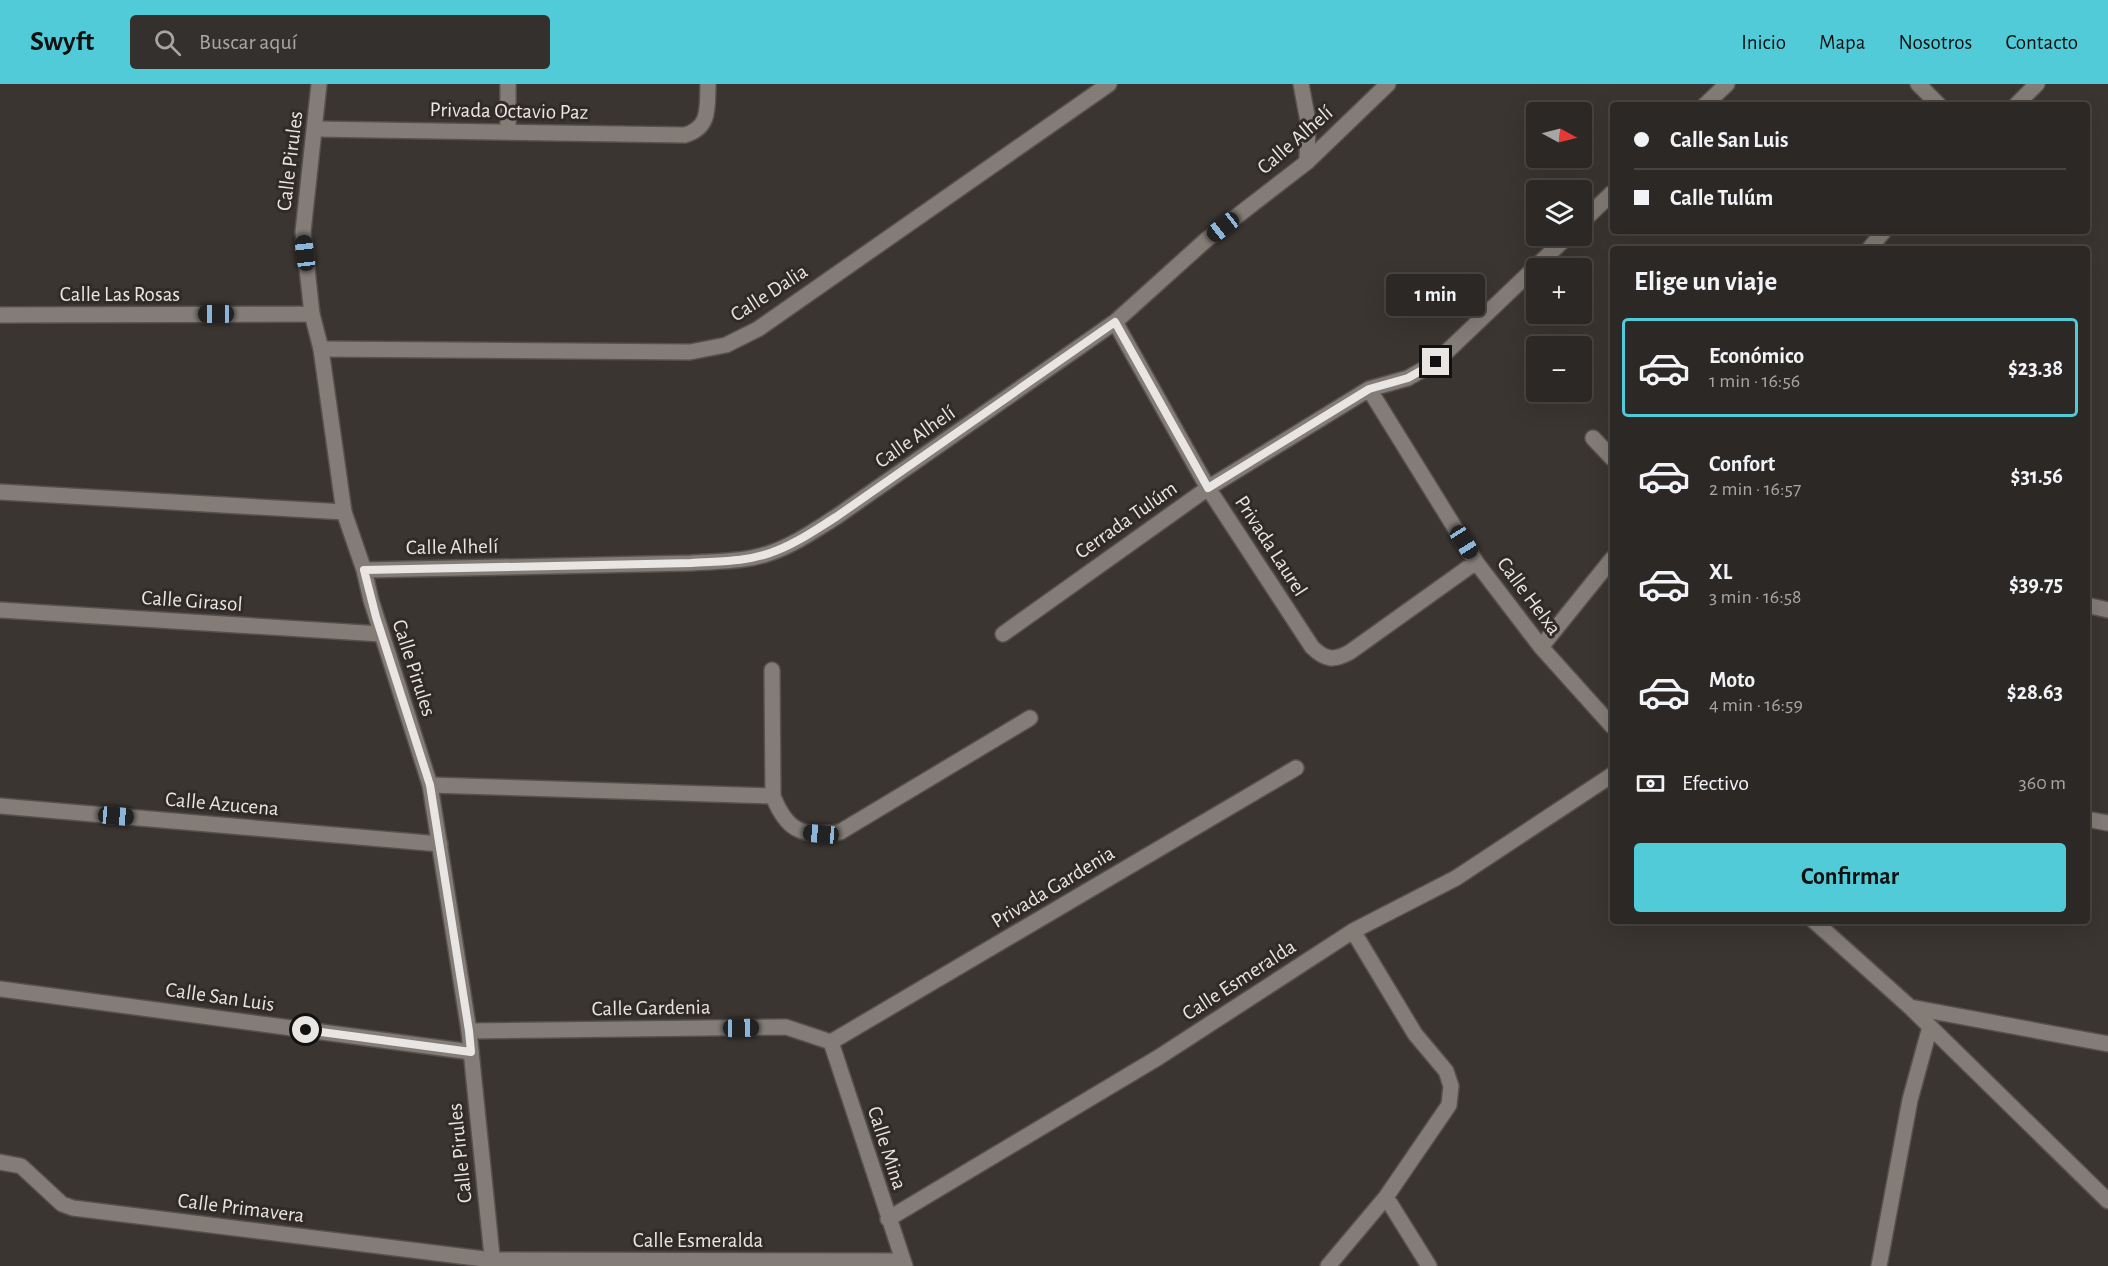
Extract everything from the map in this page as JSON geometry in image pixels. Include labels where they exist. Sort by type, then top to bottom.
[{"type":"street","name":"Calle Pirules","points":[[319,84],[303,232],[312,314],[321,349],[344,512],[430,785],[469,1031],[493,1263]]},
{"type":"street","points":[[508,84],[508,132]]},
{"type":"street","name":"Privada Octavio Paz","points":[[315,129],[685,135],[700,128],[707,110],[708,84]]},
{"type":"street","name":"Calle Dalia","points":[[321,349],[690,352],[726,345],[758,329],[1109,84]]},
{"type":"street","points":[[1301,84],[1308,121],[1307,162]]},
{"type":"street","name":"Calle Alhelí","points":[[364,570],[691,563],[744,559],[770,553],[797,541],[836,517],[1115,322],[1206,240],[1307,162],[1388,84]]},
{"type":"street","points":[[1708,102],[1727,84]]},
{"type":"street","points":[[1918,84],[1935,102]]},
{"type":"street","points":[[2019,102],[2037,84]]},
{"type":"street","points":[[1592,213],[1610,195]]},
{"type":"street","points":[[1872,246],[1882,234]]},
{"type":"street","name":"Cerrada Tulúm","points":[[1003,634],[1208,488],[1369,389],[1408,378],[1436,362],[1558,246]]},
{"type":"street","name":"Calle Las Rosas","points":[[0,315],[312,314]]},
{"type":"street","name":"Privada Laurel","points":[[1115,322],[1208,488],[1319,654],[1330,659],[1350,652],[1476,562]]},
{"type":"street","name":"Calle Helxa","points":[[1369,389],[1476,562],[1541,647],[1610,724]]},
{"type":"street","points":[[1593,438],[1610,456]]},
{"type":"street","points":[[0,492],[344,512]]},
{"type":"street","points":[[1541,647],[1610,561]]},
{"type":"street","points":[[2090,606],[2108,610]]},
{"type":"street","name":"Calle Girasol","points":[[0,610],[381,634]]},
{"type":"street","points":[[771,670],[773,796],[780,812],[791,826],[804,833],[840,832],[1030,718]]},
{"type":"street","name":"Privada Gardenia","points":[[831,1042],[1296,768]]},
{"type":"street","name":"Calle Esmeralda","points":[[888,1219],[1159,1057],[1353,931],[1456,878],[1610,776]]},
{"type":"street","points":[[430,785],[773,796]]},
{"type":"street","name":"Calle Azucena","points":[[0,806],[440,844]]},
{"type":"street","points":[[2090,820],[2108,823]]},
{"type":"street","points":[[1817,924],[1910,1007],[2108,1201]]},
{"type":"street","points":[[1328,1266],[1386,1197],[1449,1105],[1451,1086],[1446,1071],[1415,1034],[1353,931]]},
{"type":"street","name":"Calle San Luis","points":[[0,989],[471,1052]]},
{"type":"street","points":[[1910,1007],[2108,1044]]},
{"type":"street","name":"Calle Gardenia","points":[[469,1031],[786,1027],[831,1042]]},
{"type":"street","points":[[1879,1266],[1910,1100],[1930,1027]]},
{"type":"street","name":"Calle Mina","points":[[831,1042],[904,1264]]},
{"type":"street","name":"Calle Primavera","points":[[0,1162],[21,1166],[62,1204],[73,1208],[493,1263]]},
{"type":"street","points":[[1386,1197],[1429,1266]]},
{"type":"street","name":"Calle Esmeralda","points":[[493,1263],[904,1264]]},
{"type":"route","points":[[306,1030],[471,1052],[430,785],[376,617],[364,570],[691,563],[744,559],[770,553],[797,541],[836,517],[1115,322],[1208,488],[1369,389],[1408,378],[1436,362]]}]
